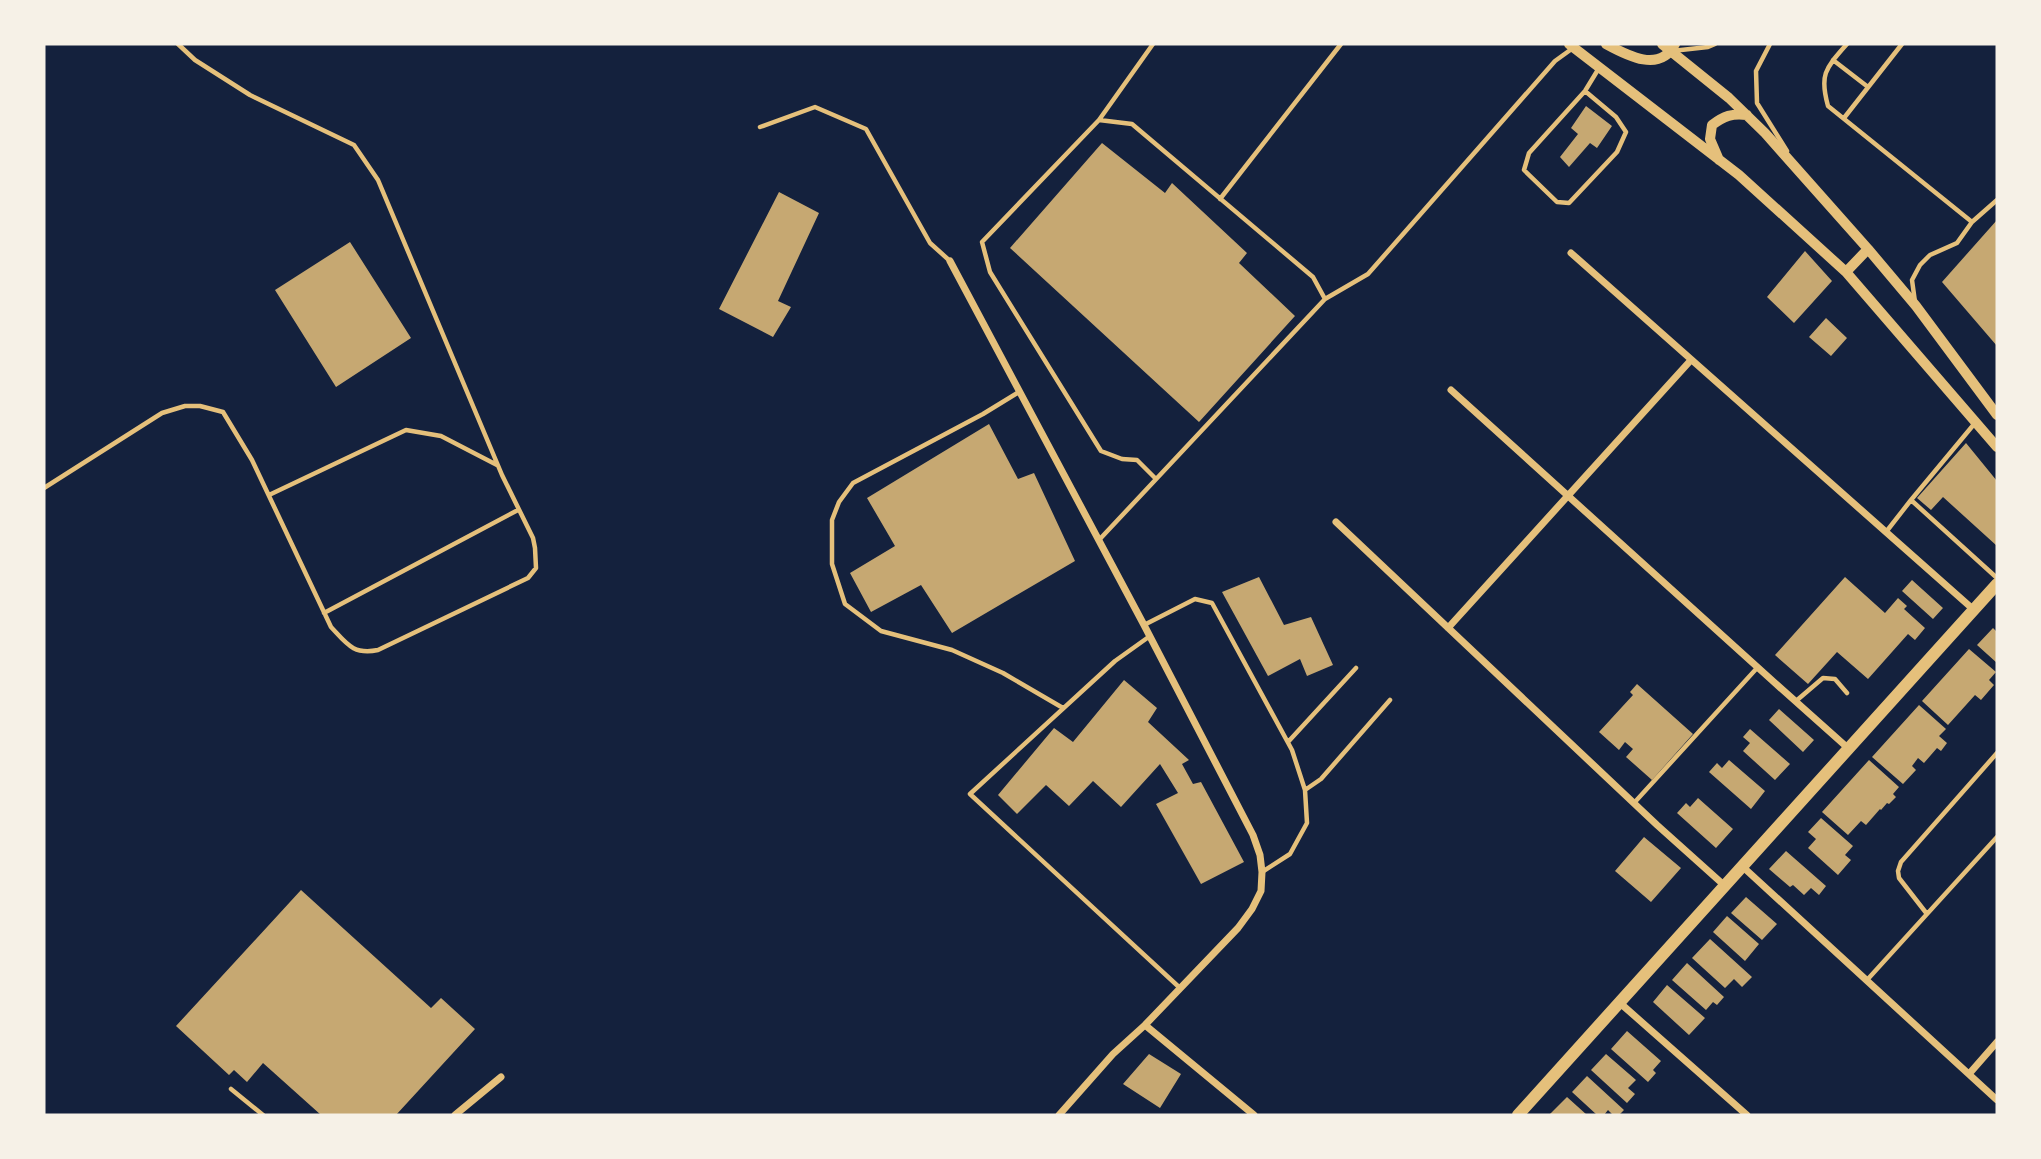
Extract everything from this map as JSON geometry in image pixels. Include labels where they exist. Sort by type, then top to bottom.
[{"type":"main road","points":[[1606,44],[1627,55],[1660,60],[1670,46],[1747,115],[1916,306],[1996,412]]},
{"type":"main road","points":[[1571,46],[1720,161],[1786,216],[1846,272],[1997,447]]},
{"type":"main road","points":[[1720,161],[1710,139],[1712,125],[1723,117],[1747,115]]},
{"type":"main road","points":[[1846,272],[1868,249]]},
{"type":"main road","points":[[1518,1115],[1850,749],[1997,581]]},
{"type":"street","points":[[1571,253],[1974,610]]},
{"type":"street","points":[[950,261],[1150,636],[1253,835],[1260,855],[1261,891],[1238,928],[1145,1025],[1113,1054],[1059,1115]]},
{"type":"street","points":[[1448,628],[1691,360]]},
{"type":"street","points":[[1451,390],[1850,749]]},
{"type":"street","points":[[1336,522],[1725,887]]},
{"type":"street","points":[[1743,867],[1997,1100]]},
{"type":"street","points":[[1620,1003],[1747,1115]]},
{"type":"street","points":[[1145,1025],[1254,1115]]},
{"type":"street","points":[[1969,1074],[1997,1042]]},
{"type":"street","points":[[461,1113],[501,1077]]},
{"type":"lane","points":[[44,488],[162,412],[185,406],[200,406],[223,412],[252,460],[331,627],[350,648],[360,651],[378,650],[528,578],[536,568],[535,548],[378,180],[354,145],[250,95],[195,60],[178,44]]},
{"type":"lane","points":[[1153,44],[1099,120],[982,242],[990,272],[1101,451],[1122,459],[1137,460],[1156,479]]},
{"type":"lane","points":[[1220,199],[1341,44]]},
{"type":"lane","points":[[1670,46],[1708,47],[1715,44]]},
{"type":"lane","points":[[1770,44],[1756,71],[1757,103],[1798,170]]},
{"type":"lane","points":[[1847,44],[1828,66],[1822,85],[1828,106],[1972,222]]},
{"type":"lane","points":[[1844,118],[1902,44]]},
{"type":"lane","points":[[1098,540],[1325,299],[1368,274],[1571,46]]},
{"type":"lane","points":[[1832,60],[1868,88]]},
{"type":"lane","points":[[1585,91],[1616,117],[1626,132],[1617,152],[1569,203],[1557,202],[1524,170],[1529,153],[1585,91],[1600,68]]},
{"type":"lane","points":[[760,127],[815,107],[866,129],[930,243],[950,261]]},
{"type":"lane","points":[[1099,120],[1132,124],[1313,277],[1325,299]]},
{"type":"lane","points":[[1916,306],[1912,280],[1920,265],[1930,255],[1957,243],[1972,222],[1997,200]]},
{"type":"lane","points":[[1019,392],[983,414],[853,482],[839,502],[832,520],[832,564],[845,604],[881,631],[953,650],[1003,673],[1063,708]]},
{"type":"lane","points":[[1885,533],[1976,423]]},
{"type":"lane","points":[[269,495],[406,430],[441,436],[498,466]]},
{"type":"lane","points":[[1911,500],[1997,581]]},
{"type":"lane","points":[[324,612],[519,510]]},
{"type":"lane","points":[[1143,625],[1195,599],[1212,603],[1288,742],[1305,790],[1307,823],[1290,854],[1262,872]]},
{"type":"lane","points":[[1150,636],[1115,661],[970,794],[1180,988]]},
{"type":"lane","points":[[1288,742],[1356,668]]},
{"type":"lane","points":[[1634,803],[1757,668]]},
{"type":"lane","points":[[1796,701],[1822,678],[1835,679],[1847,693]]},
{"type":"lane","points":[[1305,790],[1321,779],[1390,700]]},
{"type":"lane","points":[[1927,914],[1899,878],[1901,862],[1997,753]]},
{"type":"lane","points":[[1867,980],[1997,836]]},
{"type":"lane","points":[[231,1089],[263,1115]]},
{"type":"building","points":[[1586,106],[1612,126],[1597,148],[1590,143],[1569,167],[1560,157],[1578,134],[1571,128]]},
{"type":"building","points":[[1102,143],[1165,193],[1172,183],[1247,253],[1239,263],[1295,316],[1199,422],[1010,248]]},
{"type":"building","points":[[779,192],[819,213],[778,301],[791,307],[773,337],[719,309]]},
{"type":"building","points":[[1997,220],[1997,346],[1942,282]]},
{"type":"building","points":[[350,242],[411,338],[336,387],[275,290]]},
{"type":"building","points":[[1805,251],[1832,281],[1794,323],[1767,297]]},
{"type":"building","points":[[1826,318],[1847,338],[1831,356],[1809,337]]},
{"type":"building","points":[[989,424],[1018,479],[1034,473],[1075,561],[952,633],[921,585],[871,612],[850,573],[895,546],[867,498]]},
{"type":"building","points":[[1966,443],[1997,481],[1997,546],[1943,497],[1931,510],[1917,498]]},
{"type":"building","points":[[1259,577],[1284,625],[1311,617],[1333,665],[1307,676],[1300,659],[1268,676],[1222,592]]},
{"type":"building","points":[[1845,577],[1885,613],[1898,598],[1907,606],[1904,609],[1925,628],[1915,640],[1908,634],[1868,679],[1837,652],[1808,684],[1775,655]]},
{"type":"building","points":[[1912,580],[1943,608],[1933,619],[1902,591]]},
{"type":"building","points":[[1993,628],[1997,632],[1997,663],[1977,645]]},
{"type":"building","points":[[1969,649],[1996,672],[1989,680],[1994,685],[1981,700],[1975,695],[1948,725],[1922,701]]},
{"type":"building","points":[[1124,680],[1157,708],[1148,722],[1189,760],[1182,764],[1193,784],[1201,782],[1244,862],[1201,884],[1156,804],[1178,793],[1160,764],[1121,807],[1093,781],[1069,806],[1046,785],[1017,814],[998,795],[1054,728],[1073,742]]},
{"type":"building","points":[[1637,684],[1693,734],[1652,780],[1626,757],[1633,749],[1625,742],[1619,750],[1599,732],[1633,695],[1630,692]]},
{"type":"building","points":[[1919,705],[1946,729],[1939,736],[1947,743],[1941,751],[1937,748],[1924,763],[1918,758],[1912,766],[1916,770],[1903,784],[1872,757]]},
{"type":"building","points":[[1779,709],[1814,740],[1803,752],[1769,720]]},
{"type":"building","points":[[1750,729],[1790,764],[1775,780],[1743,751],[1750,743],[1743,737]]},
{"type":"building","points":[[1729,760],[1765,791],[1751,809],[1709,772],[1717,763],[1722,768]]},
{"type":"building","points":[[1869,760],[1899,787],[1893,794],[1896,797],[1889,804],[1880,809],[1866,825],[1861,821],[1848,835],[1822,812]]},
{"type":"building","points":[[1698,798],[1733,829],[1716,848],[1677,813],[1686,803],[1690,807]]},
{"type":"building","points":[[1821,818],[1853,846],[1845,855],[1851,860],[1838,875],[1808,848],[1816,839],[1808,832]]},
{"type":"building","points":[[1644,837],[1681,868],[1651,902],[1615,871]]},
{"type":"building","points":[[1786,851],[1826,886],[1819,895],[1811,888],[1804,895],[1769,869]]},
{"type":"building","points":[[301,890],[431,1008],[441,998],[475,1029],[396,1115],[321,1115],[263,1063],[247,1082],[234,1070],[229,1075],[176,1026]]},
{"type":"building","points":[[1746,897],[1777,924],[1762,940],[1731,913]]},
{"type":"building","points":[[1727,916],[1759,944],[1745,961],[1713,932]]},
{"type":"building","points":[[1710,939],[1752,977],[1742,987],[1734,979],[1725,988],[1692,958]]},
{"type":"building","points":[[1687,963],[1724,997],[1717,1005],[1713,1002],[1706,1010],[1672,980]]},
{"type":"building","points":[[1667,985],[1705,1018],[1689,1035],[1653,1002]]},
{"type":"building","points":[[1627,1031],[1661,1061],[1648,1082],[1611,1049]]},
{"type":"building","points":[[1149,1054],[1181,1074],[1160,1108],[1123,1084]]},
{"type":"building","points":[[1606,1054],[1636,1080],[1628,1088],[1635,1094],[1627,1103],[1591,1070]]},
{"type":"building","points":[[1587,1076],[1624,1110],[1619,1115],[1613,1115],[1608,1110],[1604,1115],[1597,1115],[1572,1092]]},
{"type":"building","points":[[1567,1097],[1587,1115],[1549,1115]]}]
